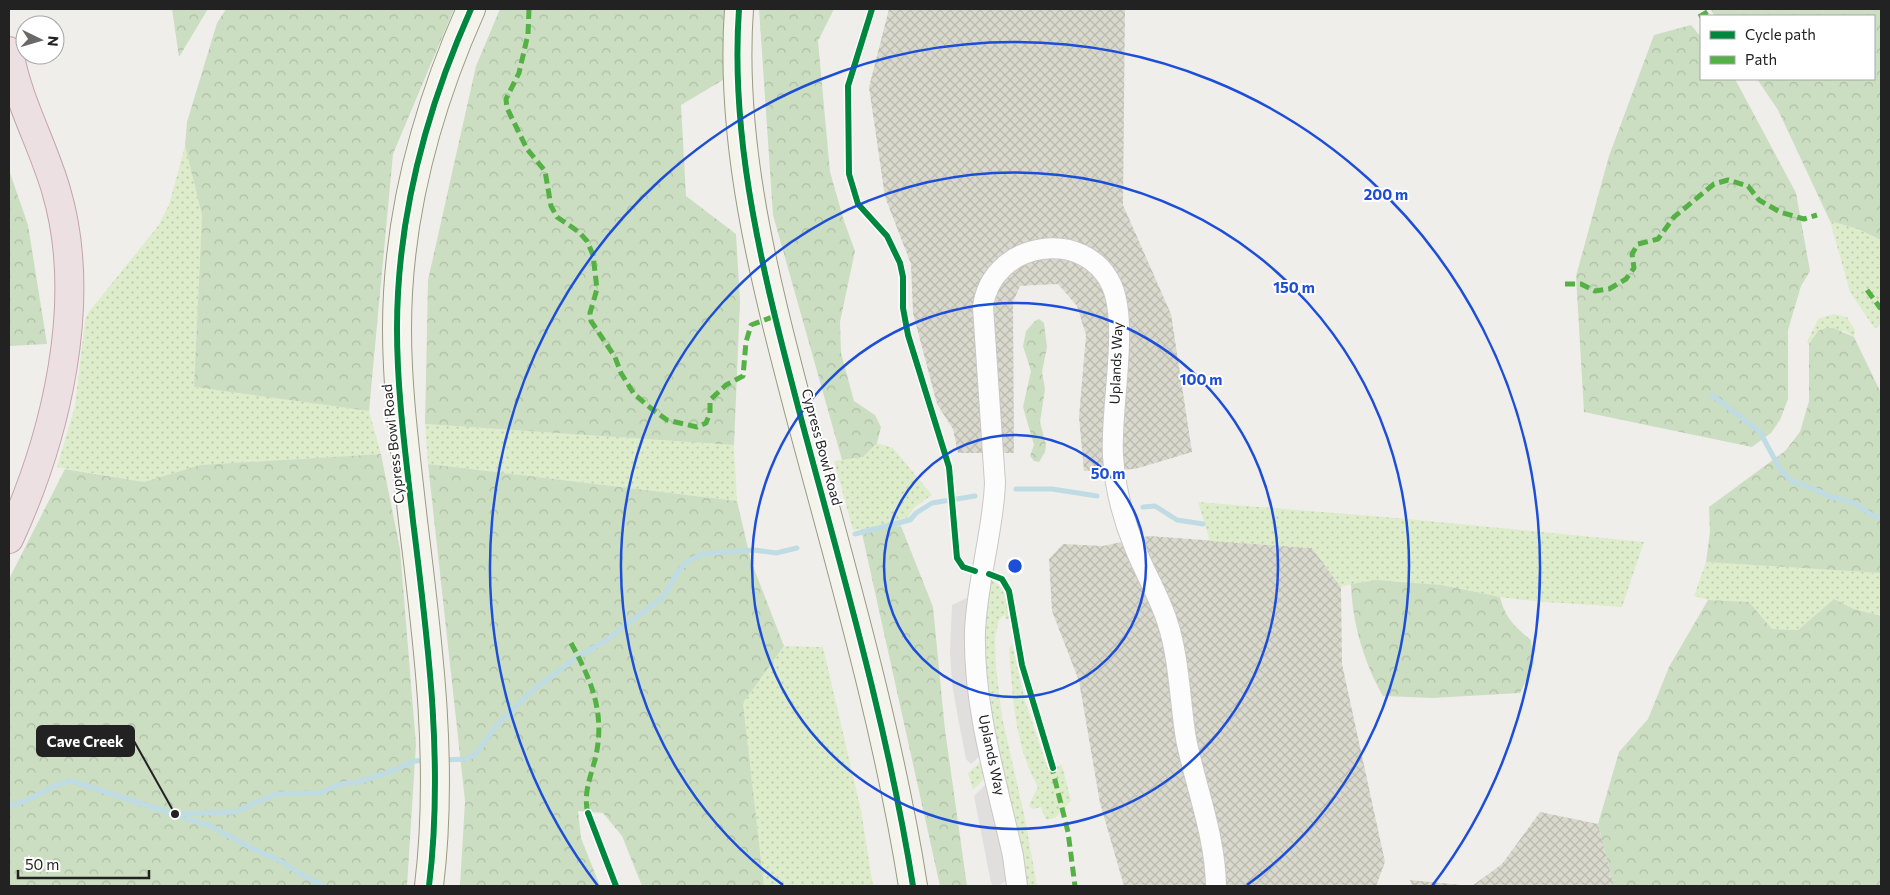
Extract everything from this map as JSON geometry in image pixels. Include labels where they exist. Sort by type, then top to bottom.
[{"type":"highway","points":[[9,50],[19,94],[46,164],[61,211],[68,284],[62,361],[52,422],[34,479],[9,539]]},
{"type":"street","name":"Cypress Bowl Road","points":[[429,886],[434,814],[433,712],[424,611],[399,386],[397,328],[399,278],[404,232],[423,138],[453,49],[471,9]]},
{"type":"street","name":"Cypress Bowl Road","points":[[739,9],[740,90],[745,153],[766,279],[873,692],[901,815],[913,886]]},
{"type":"street","points":[[9,99],[31,133],[46,164]]},
{"type":"street","name":"Uplands Way","points":[[1017,886],[1013,856],[976,677],[978,597],[994,506],[995,483],[983,307],[985,293],[1003,266],[1027,251],[1055,248],[1080,255],[1093,263],[1103,272],[1112,286],[1117,307],[1119,336],[1113,423],[1116,483],[1123,514],[1135,550],[1161,603],[1169,627],[1187,740],[1211,839],[1216,886]]},
{"type":"shaded area","points":[[889,9],[1125,9],[1123,205],[1171,314],[1192,452],[1135,469],[1084,471],[1079,417],[1086,335],[1077,306],[1058,284],[1020,286],[1013,302],[1014,453],[958,453],[953,429],[937,404],[913,313],[911,264],[885,197],[869,87]]},
{"type":"shaded area","points":[[1149,536],[1312,548],[1341,587],[1342,664],[1385,862],[1376,886],[1124,886],[1100,803],[1079,681],[1052,611],[1049,559],[1063,544],[1103,546]]},
{"type":"shaded area","points":[[969,597],[982,754],[971,764],[966,759],[958,718],[952,684],[950,650],[952,605]]},
{"type":"shaded area","points":[[988,782],[1008,880],[998,886],[994,886],[991,883],[974,796]]},
{"type":"shaded area","points":[[1540,812],[1598,824],[1614,886],[1472,886],[1502,864]]},
{"type":"shaded area","points":[[1410,880],[1472,886],[1412,886]]},
{"type":"green space","points":[[172,9],[208,9],[179,57]]},
{"type":"green space","points":[[226,9],[454,9],[393,154],[369,411],[194,387],[202,215],[185,146],[187,122],[217,23]]},
{"type":"green space","points":[[500,9],[740,9],[728,77],[681,105],[686,196],[736,234],[740,301],[734,445],[425,424],[428,280],[476,66]]},
{"type":"green space","points":[[759,9],[834,9],[818,41],[830,172],[855,251],[840,322],[841,353],[854,401],[875,415],[881,427],[877,443],[863,457],[842,460],[773,215]]},
{"type":"green space","points":[[1710,9],[1881,9],[1881,240],[1858,229],[1830,221],[1778,110],[1758,80],[1875,80],[1875,15],[1714,15]]},
{"type":"green space","points":[[1691,25],[1700,36],[1700,80],[1736,80],[1796,193],[1810,271],[1801,286],[1788,330],[1788,399],[1780,420],[1771,433],[1752,447],[1584,412],[1576,276],[1609,156],[1654,35]]},
{"type":"green space","points":[[185,146],[202,215],[194,387],[369,411],[381,454],[201,465],[144,482],[57,467],[75,406],[85,321],[88,313],[158,226],[169,205]]},
{"type":"green space","points":[[9,170],[28,225],[47,344],[9,346]]},
{"type":"green space","points":[[1830,221],[1858,229],[1881,240],[1881,324],[1875,329],[1850,292]]},
{"type":"green space","points":[[1834,314],[1847,317],[1855,330],[1854,337],[1845,331],[1818,331],[1809,344],[1807,342],[1818,319]]},
{"type":"green space","points":[[1039,319],[1044,323],[1047,347],[1042,372],[1045,389],[1040,422],[1046,445],[1045,452],[1039,462],[1034,461],[1030,456],[1034,445],[1023,407],[1031,371],[1023,346],[1026,331]]},
{"type":"green space","points":[[1833,328],[1854,337],[1881,393],[1881,573],[1706,562],[1710,532],[1709,507],[1785,451],[1800,432],[1809,401],[1809,344],[1818,331]]},
{"type":"green space","points":[[425,424],[734,445],[737,501],[428,464]]},
{"type":"green space","points":[[877,443],[893,448],[932,495],[915,507],[901,526],[853,530],[834,461],[863,457]]},
{"type":"green space","points":[[381,454],[400,549],[416,745],[407,886],[9,886],[9,579],[65,469],[144,482],[200,465]]},
{"type":"green space","points":[[428,464],[737,501],[751,561],[784,646],[743,703],[764,886],[642,886],[622,836],[603,813],[578,811],[581,838],[600,886],[460,886],[465,801]]},
{"type":"green space","points":[[1198,502],[1397,518],[1644,542],[1622,607],[1515,599],[1400,581],[1380,581],[1341,587],[1312,548],[1210,541]]},
{"type":"green space","points":[[901,526],[933,607],[945,730],[967,886],[940,886],[861,529]]},
{"type":"green space","points":[[1706,562],[1881,573],[1881,616],[1854,609],[1834,599],[1798,630],[1772,629],[1749,602],[1708,600],[1694,596]]},
{"type":"green space","points":[[990,580],[1000,586],[1008,608],[1009,620],[1005,619],[1005,615],[999,619],[995,638],[996,667],[1002,717],[1024,814],[1037,886],[1027,886],[988,698],[984,660],[984,637]]},
{"type":"green space","points":[[1376,580],[1441,585],[1500,597],[1511,622],[1531,640],[1534,664],[1520,693],[1433,698],[1383,696],[1370,670],[1360,642],[1351,584]]},
{"type":"green space","points":[[1834,599],[1854,609],[1881,616],[1881,886],[1614,886],[1598,824],[1619,752],[1648,719],[1669,667],[1708,600],[1749,602],[1772,629],[1798,630]]},
{"type":"green space","points":[[1012,644],[1025,701],[1048,769],[1062,765],[1071,801],[1055,818],[1046,820],[1041,807],[1032,809],[1029,805],[1038,787],[1030,771],[1019,738],[1009,649]]},
{"type":"green space","points":[[784,646],[823,647],[861,810],[873,886],[764,886],[743,703]]},
{"type":"green space","points":[[984,759],[987,776],[973,790],[968,773]]},
{"type":"waterway","points":[[1712,395],[1760,432],[1781,471],[1792,481],[1830,497],[1852,502],[1872,515],[1881,518]]},
{"type":"waterway","points":[[1016,489],[1052,489],[1097,496]]},
{"type":"waterway","points":[[855,534],[910,520],[916,513],[932,503],[975,496]]},
{"type":"waterway","points":[[1143,507],[1155,506],[1177,520],[1203,524]]},
{"type":"waterway","points":[[443,760],[466,759],[475,755],[497,725],[533,690],[576,658],[605,641],[664,596],[679,570],[688,561],[702,554],[754,550],[776,553],[797,548]]},
{"type":"waterway","points":[[175,814],[235,812],[276,794],[319,793],[341,784],[358,782],[389,772],[415,761],[427,760]]},
{"type":"waterway","points":[[9,806],[26,801],[55,786],[72,781],[210,826],[253,849],[281,861],[300,874],[324,886]]},
{"type":"marked path","points":[[529,9],[528,34],[519,73],[506,99],[507,108],[527,149],[545,171],[551,206],[557,217],[579,232],[587,241],[593,255],[597,289],[590,313],[591,321],[615,357],[621,373],[634,394],[667,420],[697,427],[706,423],[710,413],[710,400],[726,385],[743,376],[746,342],[751,325],[775,316]]},
{"type":"marked path","points":[[1702,15],[1712,9]]},
{"type":"marked path","points":[[1565,284],[1581,284],[1595,291],[1609,289],[1626,279],[1634,268],[1632,254],[1638,244],[1658,239],[1674,217],[1714,184],[1728,180],[1748,186],[1759,200],[1780,212],[1804,219],[1817,215]]},
{"type":"marked path","points":[[1867,290],[1881,309]]},
{"type":"marked path","points":[[571,643],[594,694],[599,721],[597,750],[588,783],[586,800],[589,818]]},
{"type":"marked path","points":[[1051,764],[1068,832],[1075,886]]},
{"type":"cycle path","points":[[429,886],[435,795],[432,703],[429,657],[400,401],[397,353],[398,287],[402,246],[417,165],[440,86],[471,9]]},
{"type":"cycle path","points":[[739,9],[737,61],[740,113],[745,165],[764,269],[802,422],[864,652],[891,769],[913,886]]},
{"type":"cycle path","points":[[872,9],[848,86],[849,174],[858,204],[887,236],[900,263],[903,277],[903,308],[908,335],[949,467],[957,558],[963,567],[975,571]]},
{"type":"cycle path","points":[[989,574],[1002,579],[1009,591],[1022,665],[1053,768]]},
{"type":"cycle path","points":[[588,813],[616,886]]},
{"type":"place","name":"Cave Creek","points":[[175,814]]}]
